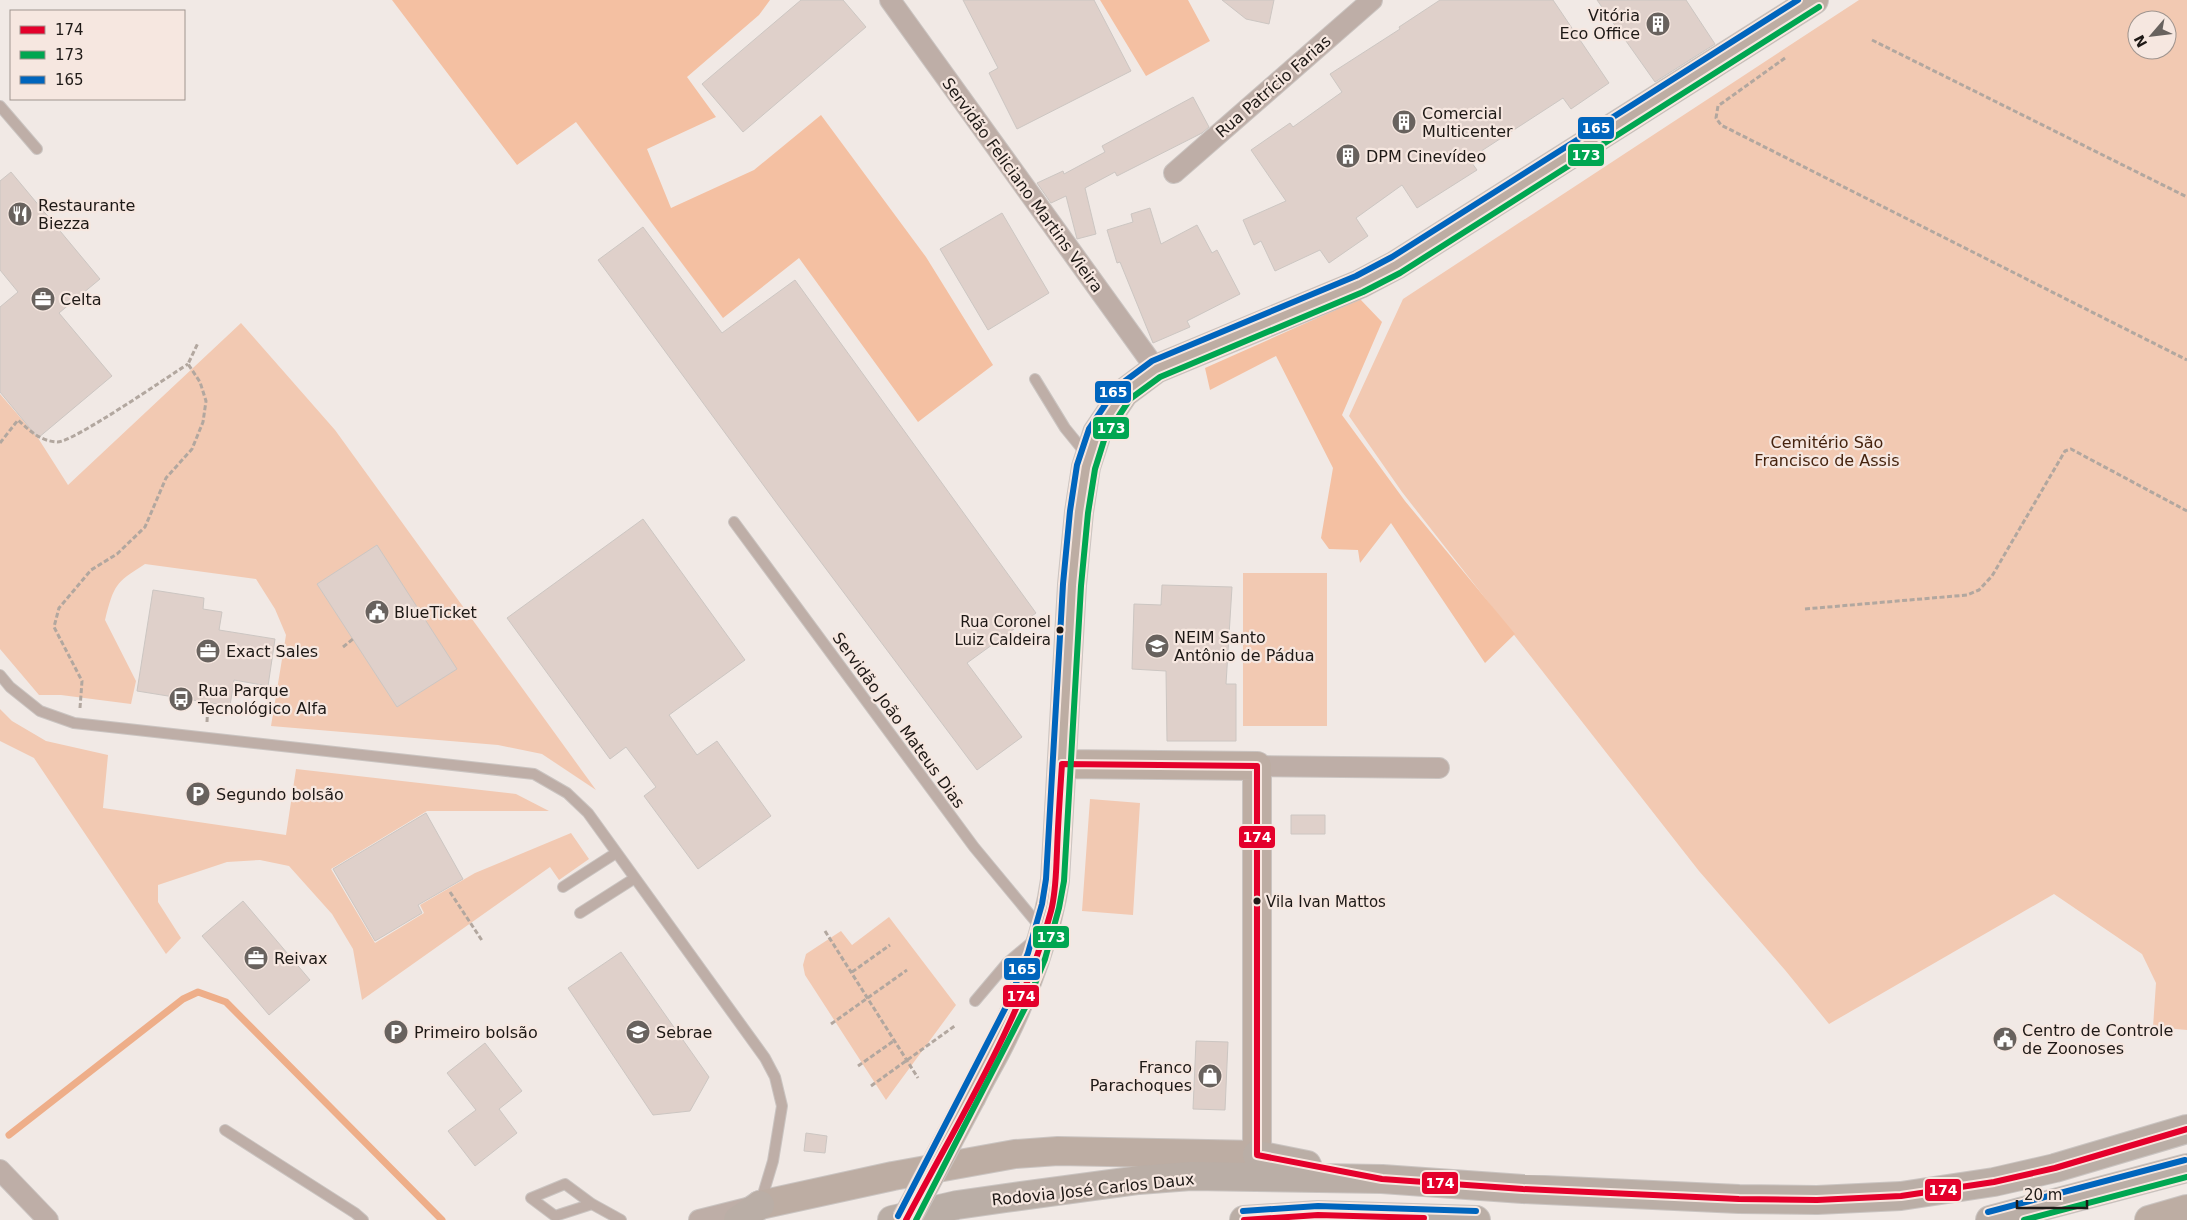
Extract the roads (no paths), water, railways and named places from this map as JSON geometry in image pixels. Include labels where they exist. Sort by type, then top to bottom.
[{"type":"highway","name":"Rodovia José Carlos Daux","points":[[892,1220],[966,1204],[1139,1180],[1200,1176],[1382,1178],[1523,1189],[1739,1199],[1818,1200],[1901,1196],[1994,1182],[2055,1168],[2187,1129]]},
{"type":"highway","points":[[1257,1155],[1382,1178]]},
{"type":"highway","points":[[1990,1220],[2187,1168]]},
{"type":"highway","points":[[738,1220],[760,1205]]},
{"type":"highway","points":[[1244,1220],[1318,1215],[1476,1220]]},
{"type":"main road","points":[[906,1220],[1017,1007],[1051,910],[1055,880],[1072,586],[1079,512],[1089,458],[1097,432],[1124,393],[1156,369],[1360,284],[1396,266],[1814,0]]},
{"type":"main road","points":[[760,1205],[908,1173],[1015,1154],[1058,1151],[1257,1155],[1258,766],[1062,764]]},
{"type":"main road","points":[[2149,1220],[2187,1209]]},
{"type":"street","name":"Servidão Feliciano Martins Vieira","points":[[890,0],[1156,369]]},
{"type":"street","name":"Rua Patrício Farias","points":[[1174,173],[1372,0]]},
{"type":"street","points":[[1258,766],[1439,768]]},
{"type":"street","points":[[0,1170],[48,1220]]},
{"type":"street","points":[[699,1220],[760,1205]]},
{"type":"lane","points":[[0,106],[37,149]]},
{"type":"lane","points":[[1035,379],[1065,428],[1089,458]]},
{"type":"lane","name":"Servidão João Mateus Dias","points":[[734,522],[974,848],[1044,932]]},
{"type":"lane","points":[[0,675],[10,687],[40,711],[74,723],[534,774],[566,793],[588,813],[765,1058],[775,1078],[782,1106],[773,1161],[760,1205]]},
{"type":"lane","points":[[563,887],[616,853]]},
{"type":"lane","points":[[580,913],[635,878]]},
{"type":"lane","points":[[975,1000],[1008,962],[1044,932]]},
{"type":"lane","points":[[225,1130],[363,1220]]},
{"type":"lane","points":[[592,1204],[555,1216],[531,1198],[565,1184],[592,1204],[622,1220]]},
{"type":"waterway","points":[[9,1135],[183,999],[198,992],[226,1002],[442,1220]]},
{"type":"place","name":"Vitória Eco Office","points":[[1658,24]]},
{"type":"place","name":"Comercial Multicenter","points":[[1404,122]]},
{"type":"place","name":"DPM Cinevídeo","points":[[1348,156]]},
{"type":"place","name":"Restaurante Biezza","points":[[20,214]]},
{"type":"place","name":"Celta","points":[[43,299]]},
{"type":"place","name":"BlueTicket","points":[[377,612]]},
{"type":"place","name":"Rua Coronel Luiz Caldeira","points":[[1060,630]]},
{"type":"place","name":"NEIM Santo Antônio de Pádua","points":[[1157,646]]},
{"type":"place","name":"Exact Sales","points":[[208,651]]},
{"type":"place","name":"Rua Parque Tecnológico Alfa","points":[[181,699]]},
{"type":"place","name":"Segundo bolsão","points":[[198,794]]},
{"type":"place","name":"Vila Ivan Mattos","points":[[1257,901]]},
{"type":"place","name":"Reivax","points":[[256,958]]},
{"type":"place","name":"Primeiro bolsão","points":[[396,1032]]},
{"type":"place","name":"Sebrae","points":[[638,1032]]},
{"type":"place","name":"Centro de Controle de Zoonoses","points":[[2005,1039]]},
{"type":"place","name":"Franco Parachoques","points":[[1210,1076]]},
{"type":"park label","name":"Cemitério São Francisco de Assis","points":[[1827,451]]}]
